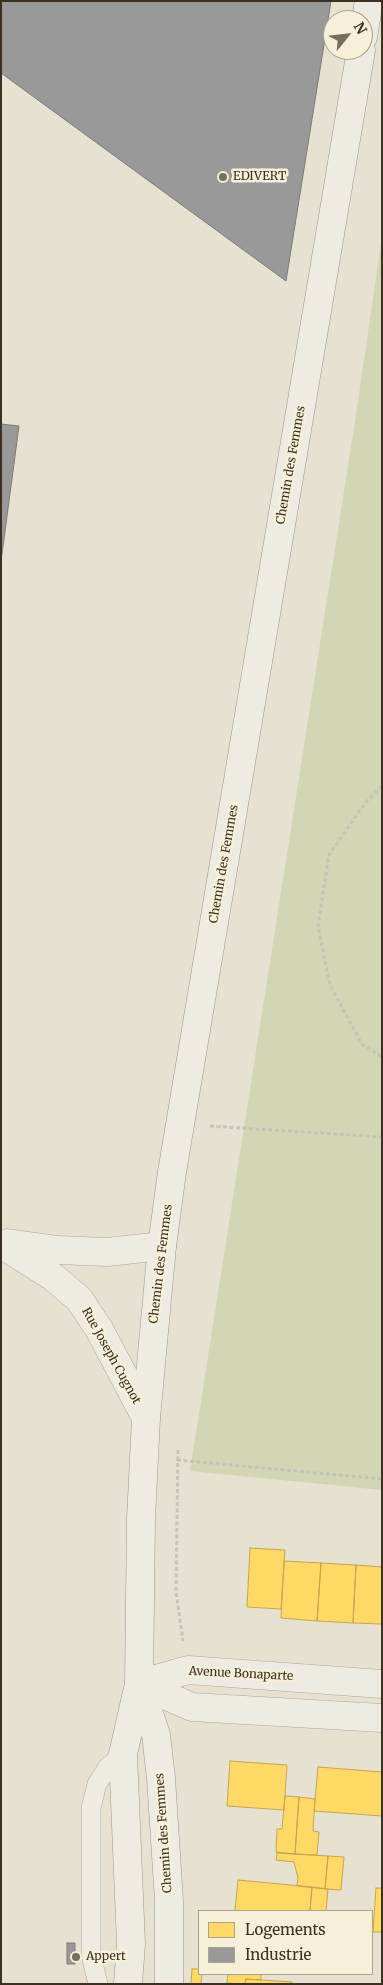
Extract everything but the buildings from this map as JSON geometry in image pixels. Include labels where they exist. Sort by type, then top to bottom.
[{"type":"street","name":"Chemin des Femmes","points":[[128,1984],[131,1944],[123,1754],[139,1684],[141,1519],[146,1418],[162,1246],[172,1172],[359,60]]},
{"type":"street","name":"Rue Joseph Cugnot","points":[[1,1243],[58,1250],[107,1252],[162,1246]]},
{"type":"street","name":"Rue Joseph Cugnot","points":[[1,1243],[53,1277],[79,1299],[99,1329],[146,1418]]},
{"type":"street","name":"Avenue Bonaparte","points":[[139,1684],[188,1670],[382,1684]]},
{"type":"street","name":"Chemin des Femmes","points":[[139,1684],[156,1734],[161,1778],[169,1901],[169,1984]]},
{"type":"street","points":[[139,1684],[192,1707],[382,1718]]},
{"type":"lane","points":[[98,1984],[91,1955],[91,1808],[97,1784],[108,1768],[123,1754]]},
{"type":"path","points":[[382,786],[366,803],[329,855],[318,926],[330,986],[362,1044],[382,1057]]},
{"type":"path","points":[[201,1125],[382,1137]]},
{"type":"path","points":[[178,1460],[382,1478]]},
{"type":"green space","points":[[382,236],[382,1490],[190,1471],[356,415]]},
{"type":"place","name":"EDIVERT","points":[[223,177]]},
{"type":"place","name":"Appert","points":[[76,1957]]}]
